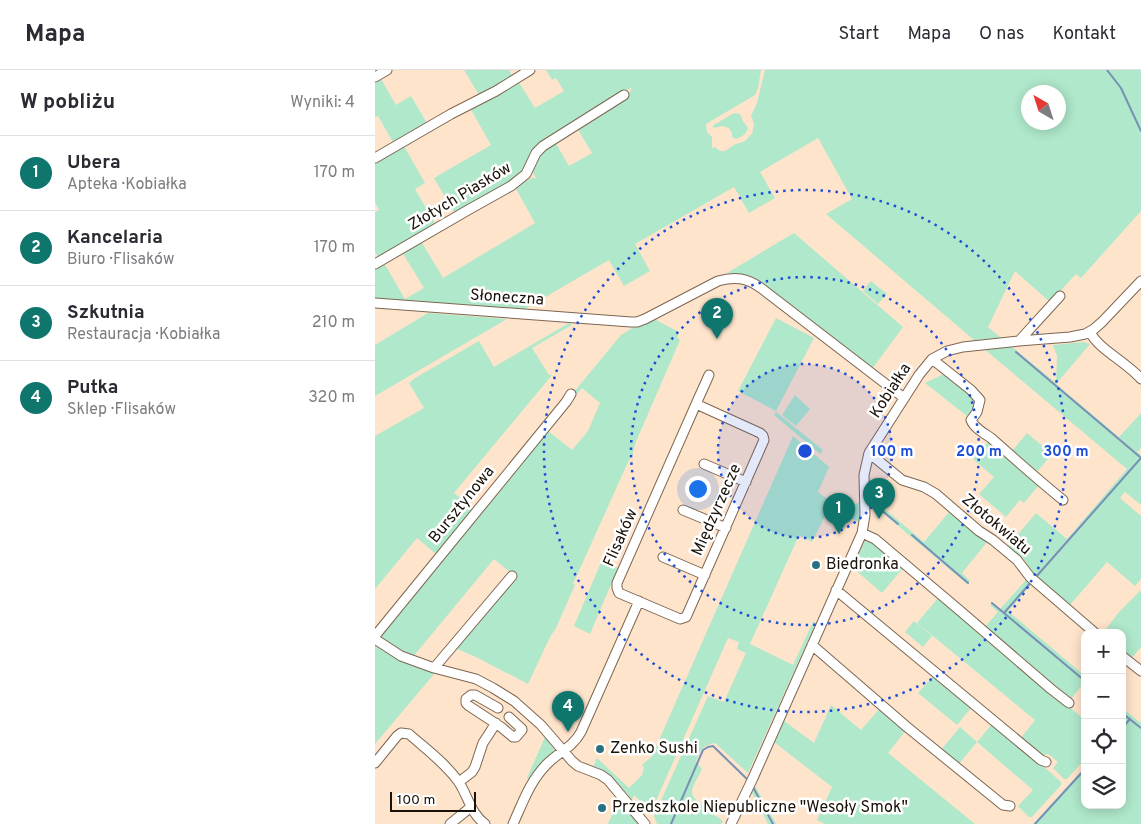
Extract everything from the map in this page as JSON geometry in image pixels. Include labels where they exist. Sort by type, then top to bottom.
[{"type":"street","points":[[375,77],[387,70]]},
{"type":"street","points":[[375,158],[530,70]]},
{"type":"street","name":"Złotych Piasków","points":[[375,264],[511,186],[526,174],[536,153],[543,146],[624,95]]},
{"type":"street","name":"Słoneczna","points":[[375,303],[637,322],[718,281],[730,278],[744,279],[761,288],[904,398]]},
{"type":"street","name":"Kobiałka","points":[[731,824],[862,533],[865,515],[863,475],[869,453],[924,368],[942,353],[955,349],[1075,336],[1090,332],[1107,318],[1141,280]]},
{"type":"street","points":[[1019,341],[1060,296]]},
{"type":"street","points":[[1090,332],[1098,343],[1141,379]]},
{"type":"street","points":[[933,359],[971,390],[980,400],[977,412],[971,420],[974,425],[1063,500]]},
{"type":"street","name":"Flisaków","points":[[639,601],[619,593],[617,582],[709,375]]},
{"type":"street","name":"Bursztynowa","points":[[375,637],[571,394]]},
{"type":"street","name":"Międzyrzecze","points":[[639,601],[677,618],[683,618],[687,615],[763,442],[762,434],[696,404]]},
{"type":"street","name":"Złotokwiatu","points":[[869,453],[902,480],[924,487],[936,494],[979,531],[1017,560],[1033,579],[1090,629]]},
{"type":"street","points":[[704,464],[746,482]]},
{"type":"street","points":[[683,510],[726,528]]},
{"type":"street","points":[[862,533],[875,539],[1069,703]]},
{"type":"street","points":[[663,556],[705,575]]},
{"type":"street","points":[[436,668],[511,576]]},
{"type":"street","points":[[836,590],[1041,760],[1046,762]]},
{"type":"street","points":[[513,824],[531,783],[547,764],[577,739],[581,732],[639,601]]},
{"type":"street","points":[[375,637],[401,656],[476,679],[514,701],[541,725],[571,761],[608,780],[645,824]]},
{"type":"street","points":[[812,645],[907,727],[1003,805],[1010,806]]},
{"type":"street","points":[[1126,659],[1141,671]]},
{"type":"street","points":[[498,708],[475,695],[471,694],[466,699],[466,703],[469,706],[496,723],[513,737],[516,737],[522,728],[509,717]]},
{"type":"street","points":[[459,782],[472,772],[483,743],[496,723]]},
{"type":"street","points":[[375,763],[397,736],[401,733],[406,733],[445,765],[459,782],[475,814],[485,824]]},
{"type":"street","points":[[449,824],[471,807]]},
{"type":"green space","points":[[464,70],[509,70],[512,76],[479,95]]},
{"type":"green space","points":[[546,70],[761,70],[755,95],[706,124],[707,132],[712,137],[712,148],[715,147],[722,151],[745,141],[752,134],[754,124],[751,116],[757,103],[765,70],[1141,70],[1141,211],[1081,278],[1076,274],[1050,302],[1015,271],[988,327],[1001,338],[974,340],[826,214],[852,199],[818,138],[760,172],[775,198],[749,213],[734,187],[635,244],[650,271],[624,286],[609,260],[523,310],[375,299],[375,268],[384,263],[405,299],[424,288],[402,252],[421,241],[443,278],[535,223],[515,187],[532,178],[536,178],[531,169],[537,155],[555,142],[569,166],[592,153],[577,128],[600,116],[617,104],[630,92],[632,87],[535,149],[524,174],[455,214],[434,178],[491,145],[470,108],[518,81],[535,108],[564,91],[556,78],[552,80]]},
{"type":"green space","points":[[381,79],[396,105],[411,96],[428,125],[394,144],[378,116],[375,117],[375,82]]},
{"type":"green space","points":[[734,113],[740,114],[748,128],[744,135],[736,139],[732,137],[729,128],[722,126],[715,128],[712,126]]},
{"type":"green space","points":[[404,146],[425,183],[415,189],[436,225],[379,258],[375,252],[375,212],[379,210],[375,202],[375,163]]},
{"type":"green space","points":[[794,233],[903,327],[872,369],[747,276],[727,273]]},
{"type":"green space","points":[[871,281],[887,294],[878,304],[863,291]]},
{"type":"green space","points":[[428,313],[507,319],[375,396],[375,345]]},
{"type":"green space","points":[[776,318],[814,338],[776,411],[738,391]]},
{"type":"green space","points":[[656,320],[679,332],[677,337],[680,340],[635,444],[633,454],[573,584],[575,585],[556,628],[528,684],[455,648],[515,576],[494,559],[412,658],[378,637],[547,430],[572,450],[588,431],[600,403],[582,388],[576,395],[573,393],[621,335],[640,323]]},
{"type":"green space","points":[[569,323],[572,325],[532,348],[549,375],[552,375],[454,493],[474,509],[436,554],[417,538],[375,589],[375,436],[424,408],[409,383],[479,341],[494,367]]},
{"type":"green space","points":[[1083,342],[1090,344],[1056,384],[1119,437],[1141,413],[1141,448],[1137,452],[1141,455],[1141,505],[1125,492],[1120,498],[1141,516],[1141,579],[1135,586],[1107,562],[1070,605],[1034,574],[1023,558],[1008,546],[1036,513],[1067,539],[1127,469],[983,348],[1010,345],[1056,383],[1057,356],[1053,345]]},
{"type":"green space","points":[[944,374],[950,375],[978,403],[967,416],[925,383]]},
{"type":"green space","points":[[795,395],[810,409],[796,426],[782,415]]},
{"type":"green space","points":[[776,412],[823,450],[820,454],[774,415]]},
{"type":"green space","points":[[1027,433],[1052,454],[1037,472],[1012,451]]},
{"type":"green space","points":[[793,436],[829,467],[818,492],[847,514],[854,504],[859,503],[859,521],[832,508],[827,512],[812,542],[799,535],[750,644],[793,665],[813,622],[816,623],[748,773],[715,743],[707,745],[701,751],[696,761],[702,769],[692,791],[693,795],[704,808],[723,821],[721,824],[657,824],[654,816],[708,696],[724,702],[746,653],[737,649],[739,642],[728,638],[651,812],[634,795],[632,800],[610,777],[592,767],[597,758],[629,788],[642,775],[644,768],[642,765],[652,756]]},
{"type":"green space","points":[[988,442],[1039,485],[1024,503],[1020,500],[1006,517],[979,494],[994,477],[973,459]]},
{"type":"green space","points":[[872,496],[874,500],[924,542],[950,511],[987,542],[962,573],[970,581],[967,584],[870,502]]},
{"type":"green space","points":[[864,542],[872,542],[903,568],[882,593],[853,568]]},
{"type":"green space","points":[[602,560],[618,568],[590,634],[574,626]]},
{"type":"green space","points":[[1027,579],[1032,584],[1008,611],[1081,673],[1081,686],[1070,700],[984,628],[998,612],[990,605],[992,603],[1000,609]]},
{"type":"green space","points":[[1141,590],[1141,647],[1132,658],[1126,653],[1126,629],[1106,629],[1119,612]]},
{"type":"green space","points":[[938,598],[1081,717],[1081,763],[1067,779],[1064,779],[1053,768],[1058,762],[1048,754],[1041,756],[1020,739],[1035,720],[917,623]]},
{"type":"green space","points":[[914,621],[932,636],[923,647],[905,632]]},
{"type":"green space","points":[[375,642],[412,664],[435,673],[375,744]]},
{"type":"green space","points":[[934,675],[972,707],[957,725],[918,693]]},
{"type":"green space","points":[[831,705],[861,730],[881,707],[907,729],[888,753],[975,824],[825,824],[817,820],[832,787],[774,742],[784,721],[814,743]]},
{"type":"green space","points":[[1126,711],[1141,723],[1141,824],[1033,824],[1081,771],[1081,809],[1126,809]]},
{"type":"green space","points":[[992,724],[1050,772],[1061,782],[1061,785],[1032,817],[1029,817],[1018,806],[1033,790],[977,742]]},
{"type":"green space","points":[[960,727],[977,742],[958,765],[940,751]]},
{"type":"green space","points":[[545,737],[554,749],[554,752],[528,779],[527,778]]},
{"type":"green space","points":[[754,784],[776,824],[768,824],[751,791]]},
{"type":"green space","points":[[618,800],[638,823],[639,824],[608,824]]},
{"type":"waterway","points":[[1107,70],[1121,88],[1141,131]]},
{"type":"waterway","points":[[1016,352],[1140,457]]},
{"type":"waterway","points":[[1035,578],[1141,458]]},
{"type":"waterway","points":[[880,509],[898,524]]},
{"type":"waterway","points":[[912,535],[968,583]]},
{"type":"waterway","points":[[1004,613],[1032,581]]},
{"type":"waterway","points":[[992,603],[1081,678]]},
{"type":"waterway","points":[[1126,716],[1141,728]]},
{"type":"waterway","points":[[1126,724],[1130,719]]},
{"type":"waterway","points":[[671,824],[703,750],[708,747],[713,746],[749,781]]},
{"type":"waterway","points":[[1035,824],[1081,773]]},
{"type":"waterway","points":[[753,787],[773,824]]},
{"type":"place","name":"Kancelaria","points":[[717,339]]},
{"type":"place","name":"Szkutnia","points":[[879,519]]},
{"type":"place","name":"Ubera","points":[[839,534]]},
{"type":"place","name":"Biedronka","points":[[816,565]]},
{"type":"place","name":"Putka","points":[[568,732]]},
{"type":"place","name":"Zenko Sushi","points":[[600,749]]},
{"type":"place","name":"Przedszkole Niepubliczne \"Wesoły Smok\"","points":[[602,808]]}]
